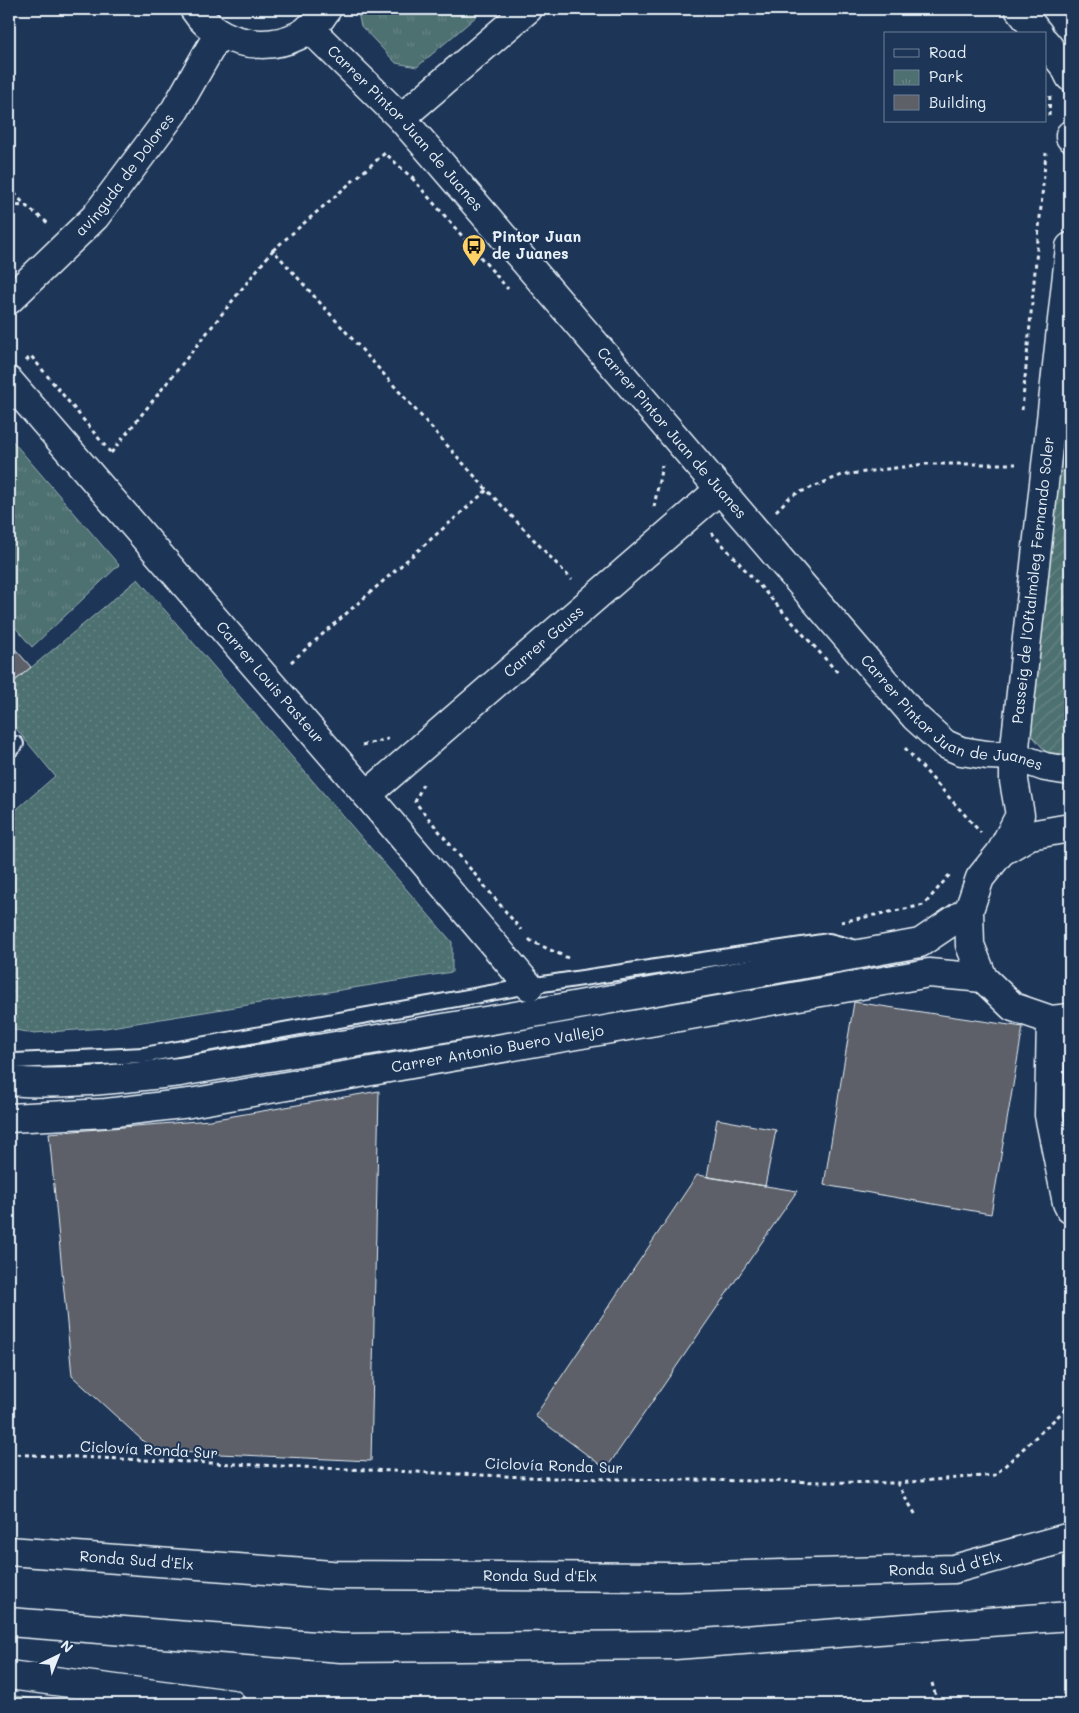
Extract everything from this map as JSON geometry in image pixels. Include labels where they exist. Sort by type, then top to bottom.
[{"type":"main road","points":[[194,9],[208,25],[219,33],[238,41],[259,45],[277,43],[293,38],[318,18]]},
{"type":"main road","points":[[401,118],[528,9]]},
{"type":"main road","points":[[1019,9],[1036,32]]},
{"type":"main road","name":"Carrer Pintor Juan de Juanes","points":[[318,18],[401,118],[915,717],[945,744],[961,751],[986,755],[1014,756],[1045,767],[1070,770]]},
{"type":"main road","name":"avinguda de Dolores","points":[[9,300],[94,218],[175,110],[219,33]]},
{"type":"main road","points":[[1046,43],[1065,67],[1060,85]]},
{"type":"main road","name":"Passeig de l'Oftalmòleg Fernando Soler","points":[[1001,852],[1020,815],[1014,781],[1014,756],[1070,247]]},
{"type":"main road","name":"Carrer Louis Pasteur","points":[[16,372],[367,795],[529,986]]},
{"type":"main road","name":"Carrer Gauss","points":[[367,795],[720,489]]},
{"type":"main road","points":[[1070,830],[1064,829],[1030,835],[1001,852],[980,878],[969,910],[970,945],[984,978],[1013,1007],[1061,1019],[1048,1115],[1066,1203],[1070,1209]]},
{"type":"main road","name":"Carrer Antonio Buero Vallejo","points":[[9,1081],[32,1083],[106,1080],[180,1072],[560,1008],[920,943],[969,910]]},
{"type":"main road","name":"Carrer Antonio Buero Vallejo","points":[[9,1118],[106,1113],[190,1103],[929,973],[984,978]]},
{"type":"main road","name":"Ronda Sud d'Elx","points":[[9,1552],[332,1575],[676,1577],[954,1569],[1070,1538]]},
{"type":"main road","points":[[9,1622],[342,1648],[675,1645],[1070,1616]]},
{"type":"main road","points":[[9,1675],[231,1704]]},
{"type":"lane","points":[[9,1060],[144,1055],[529,986],[829,941],[871,952]]},
{"type":"path","points":[[1060,85],[1063,131]]},
{"type":"path","points":[[1021,415],[1046,150]]},
{"type":"path","points":[[111,453],[273,250],[385,153],[412,178],[514,296]]},
{"type":"path","points":[[412,178],[436,158]]},
{"type":"path","points":[[9,187],[26,206],[70,241]]},
{"type":"path","points":[[9,205],[26,206]]},
{"type":"path","points":[[273,250],[487,490],[574,582]]},
{"type":"path","points":[[16,372],[32,356],[117,460]]},
{"type":"path","points":[[756,532],[791,496],[842,475],[925,464],[1016,464],[1017,454]]},
{"type":"path","points":[[648,513],[654,507],[662,466],[655,458]]},
{"type":"path","points":[[285,655],[291,662],[487,490]]},
{"type":"path","points":[[654,507],[672,531]]},
{"type":"path","points":[[705,538],[713,534],[844,680]]},
{"type":"path","points":[[358,740],[363,746],[394,738],[427,775],[415,802],[531,941],[568,958],[578,957]]},
{"type":"path","points":[[904,747],[982,835],[988,828]]},
{"type":"path","points":[[841,922],[924,905],[953,870]]},
{"type":"path","name":"Ciclovía Ronda Sur","points":[[9,1454],[549,1478],[896,1483],[995,1475],[1070,1405]]},
{"type":"path","points":[[896,1483],[916,1517]]},
{"type":"path","points":[[932,1683],[938,1704]]},
{"type":"green space","points":[[357,9],[485,9],[417,67],[396,63],[361,26]]},
{"type":"green space","points":[[1070,372],[1070,754],[1047,753],[1028,731]]},
{"type":"green space","points":[[9,437],[119,565],[32,647],[9,620]]},
{"type":"green space","points":[[138,579],[452,942],[452,972],[105,1028],[33,1033],[9,1029],[9,816],[55,776],[9,720],[9,686]]},
{"type":"green space","points":[[9,1695],[65,1704],[9,1704]]},
{"type":"building","points":[[9,642],[31,667],[9,686]]},
{"type":"building","points":[[854,1002],[1023,1027],[991,1214],[824,1185]]},
{"type":"building","points":[[379,1091],[371,1461],[154,1451],[72,1376],[49,1133],[210,1120]]},
{"type":"building","points":[[717,1119],[776,1130],[765,1186],[707,1177]]},
{"type":"building","points":[[697,1175],[797,1191],[606,1469],[535,1416]]},
{"type":"place","name":"Pintor Juan de Juanes","points":[[474,267]]}]
